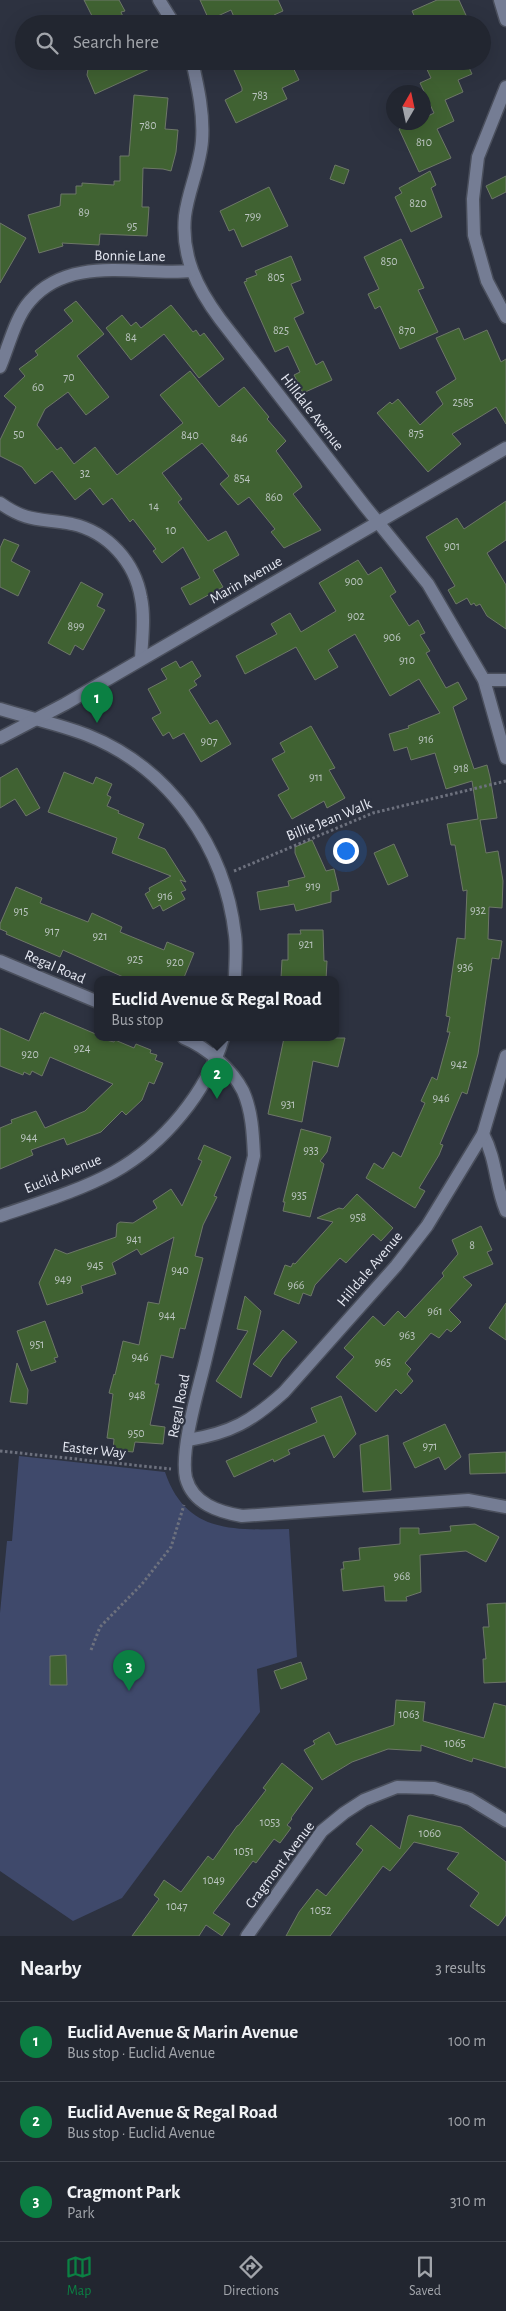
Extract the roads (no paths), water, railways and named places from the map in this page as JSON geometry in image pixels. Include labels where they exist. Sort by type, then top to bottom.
[{"type":"street","points":[[159,0],[168,15]]},
{"type":"street","points":[[500,0],[506,20]]},
{"type":"street","name":"Hilldale Avenue","points":[[194,70],[202,115],[202,140],[185,215],[184,241],[191,271],[202,295],[377,523],[428,584],[484,680],[506,758]]},
{"type":"street","points":[[506,86],[478,157],[472,199],[474,235],[486,281],[506,317]]},
{"type":"street","name":"Bonnie Lane","points":[[0,367],[22,313],[41,290],[58,280],[79,272],[170,273],[191,271]]},
{"type":"street","name":"Marin Avenue","points":[[0,738],[142,659],[506,448]]},
{"type":"street","points":[[0,503],[16,514],[35,520],[73,524],[95,532],[113,544],[129,564],[142,599],[142,659]]},
{"type":"street","points":[[484,680],[506,680]]},
{"type":"street","points":[[0,709],[88,735],[126,754],[156,779],[181,804],[202,832],[222,876],[236,936],[236,976]]},
{"type":"street","name":"Regal Road","points":[[0,961],[94,1000]]},
{"type":"street","name":"Regal Road","points":[[192,1041],[217,1059],[233,1076],[243,1091],[252,1126],[254,1156],[188,1440],[186,1470],[187,1480],[192,1489],[202,1502],[219,1512],[242,1516],[468,1500],[506,1507]]},
{"type":"street","name":"Euclid Avenue","points":[[0,1216],[81,1188],[115,1171],[149,1147],[188,1105],[217,1059],[222,1041]]},
{"type":"street","name":"Hilldale Avenue","points":[[188,1440],[210,1436],[244,1424],[263,1411],[284,1392],[396,1266],[427,1226],[483,1134],[506,1056]]},
{"type":"street","points":[[483,1134],[496,1164],[500,1198],[506,1211]]},
{"type":"street","name":"Cragmont Avenue","points":[[247,1936],[322,1831],[344,1812],[364,1800],[397,1787],[434,1788],[470,1799],[506,1822]]},
{"type":"place","name":"Euclid Avenue & Marin Avenue","points":[[97,723]]},
{"type":"place","name":"Euclid Avenue & Regal Road","points":[[217,1099]]},
{"type":"place","name":"Cragmont Park","points":[[129,1691]]}]
